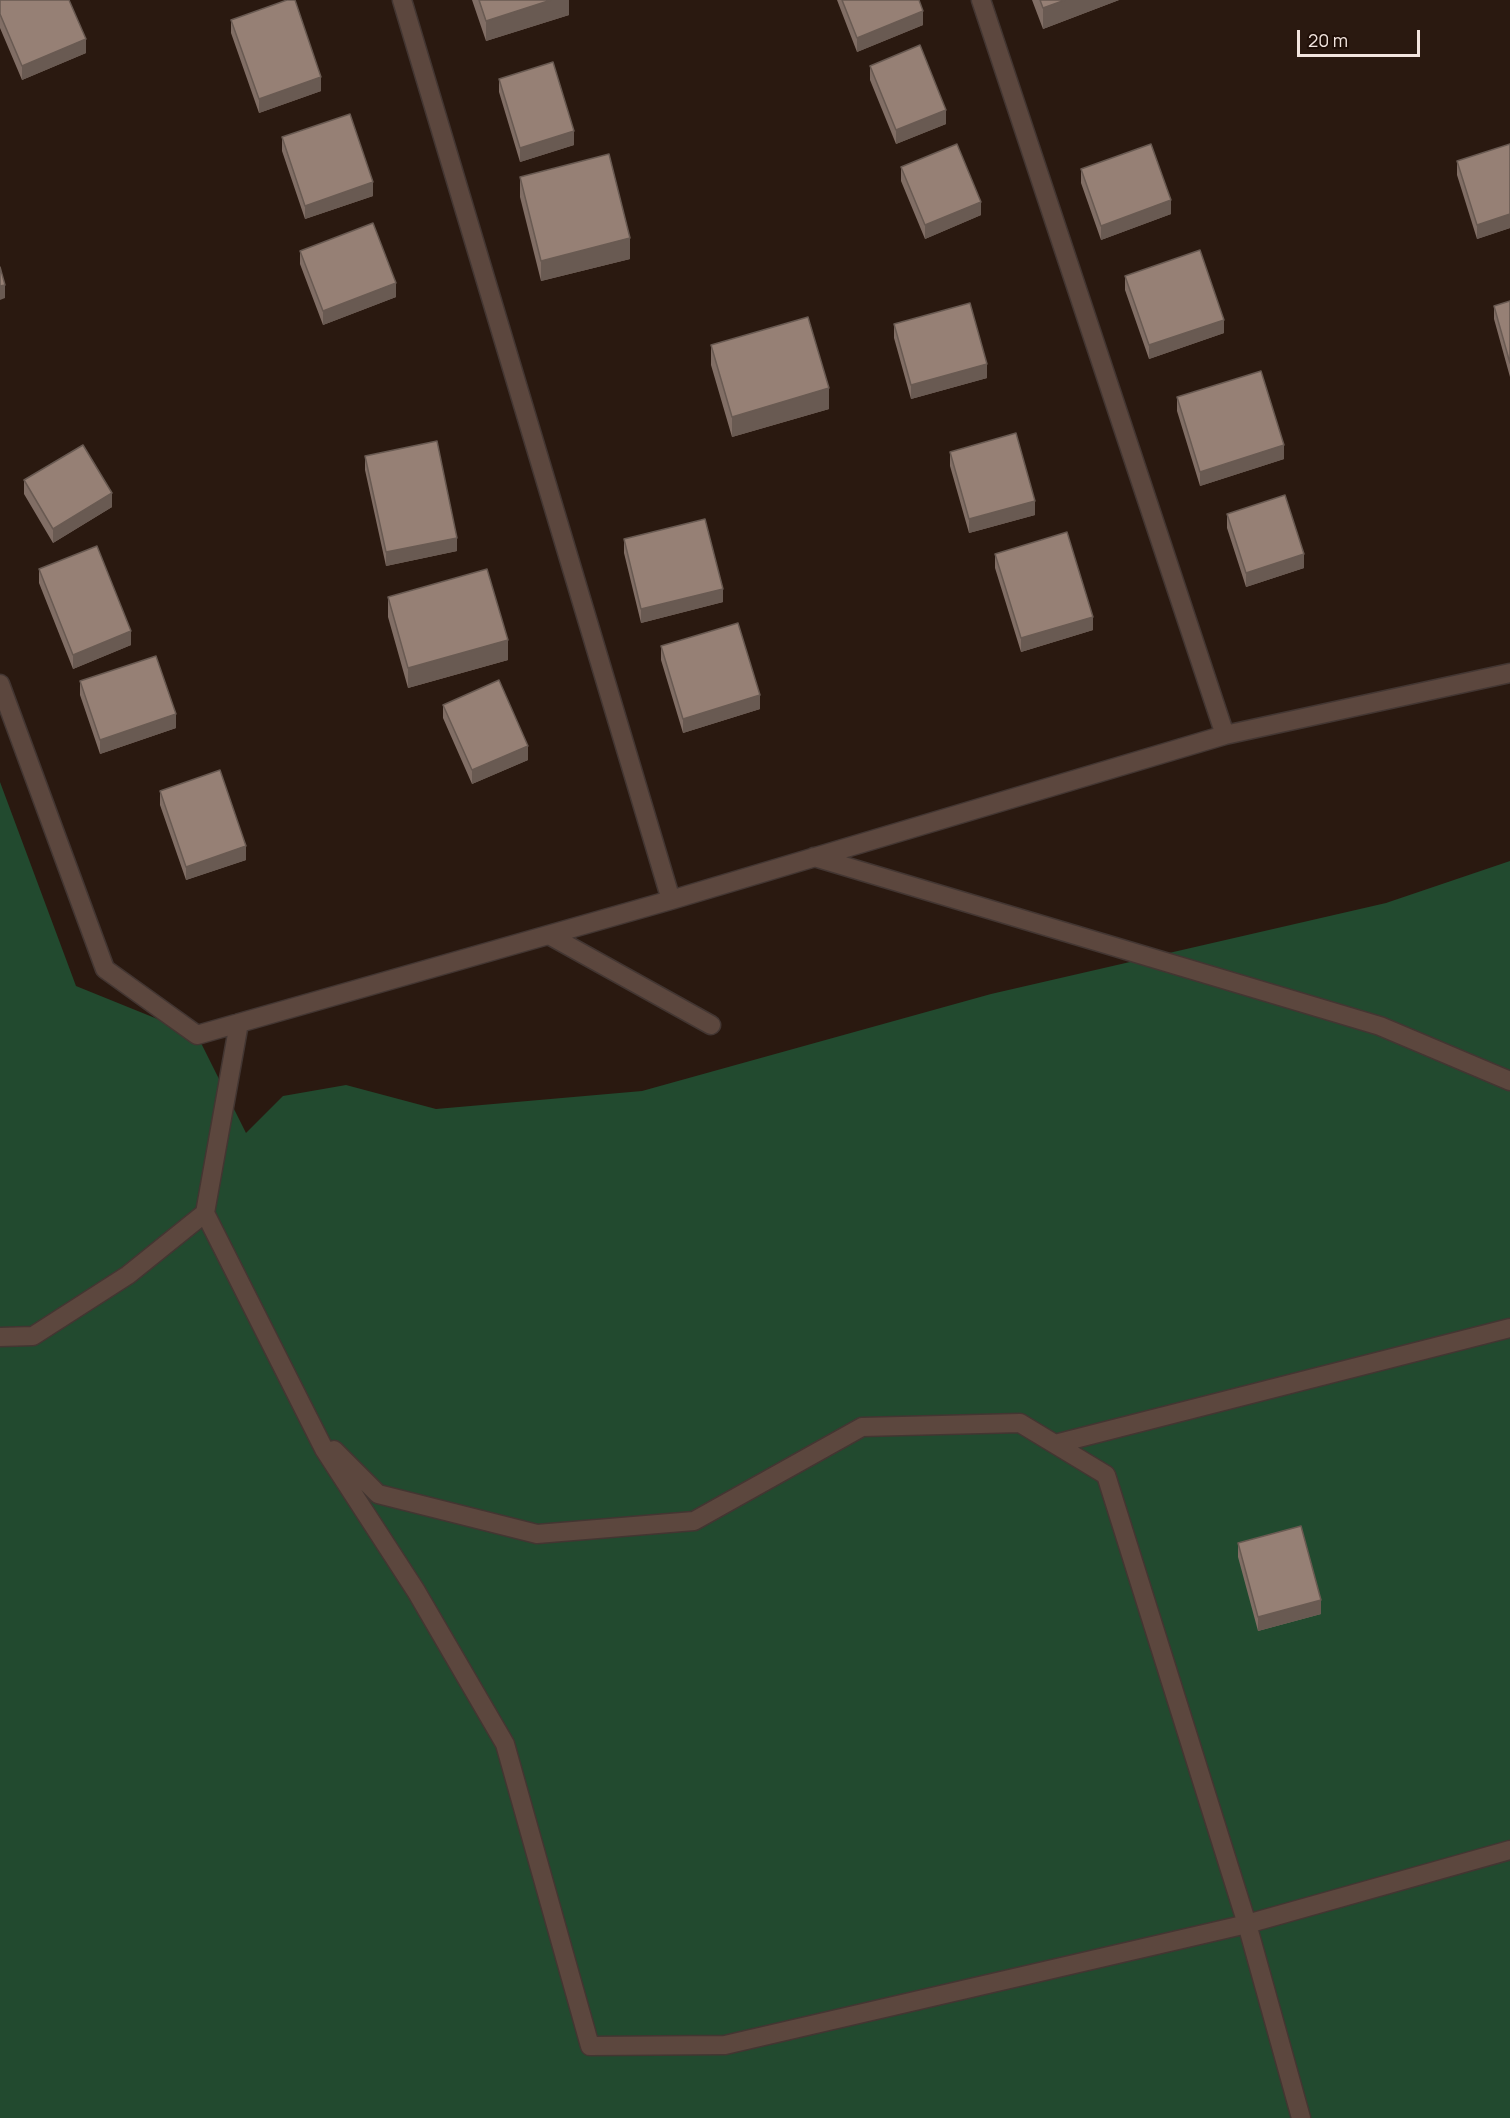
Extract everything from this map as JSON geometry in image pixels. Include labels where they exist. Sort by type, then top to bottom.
[{"type":"street","points":[[402,0],[671,900]]},
{"type":"street","points":[[981,0],[1225,735]]},
{"type":"street","points":[[0,684],[105,969],[197,1035],[671,900],[1225,735],[1510,673]]},
{"type":"street","points":[[814,857],[1380,1026],[1510,1081]]},
{"type":"street","points":[[549,935],[711,1025]]},
{"type":"street","points":[[239,1023],[205,1213],[324,1449],[416,1591],[505,1744],[590,2046],[725,2045],[1247,1924],[1510,1850]]},
{"type":"street","points":[[0,1337],[33,1336],[128,1275],[205,1213]]},
{"type":"street","points":[[1055,1444],[1510,1328]]},
{"type":"street","points":[[315,1430],[378,1494],[537,1533],[694,1521],[862,1427],[1020,1423],[1106,1474],[1247,1924],[1301,2118]]},
{"type":"green space","points":[[0,782],[76,986],[197,1035],[246,1133],[283,1096],[346,1085],[436,1109],[642,1091],[991,994],[1386,903],[1510,861],[1510,2118],[0,2118]]},
{"type":"building","points":[[0,0],[69,0],[86,39],[22,66],[0,14]]},
{"type":"building","points":[[287,0],[295,0],[321,77],[259,99],[231,20]]},
{"type":"building","points":[[479,0],[551,0],[486,21]]},
{"type":"building","points":[[842,0],[919,0],[923,11],[857,38]]},
{"type":"building","points":[[1040,0],[1065,0],[1043,8]]},
{"type":"building","points":[[920,45],[946,110],[896,130],[870,66]]},
{"type":"building","points":[[553,62],[574,131],[520,148],[499,79]]},
{"type":"building","points":[[350,114],[373,182],[305,206],[282,137]]},
{"type":"building","points":[[957,144],[981,202],[925,225],[901,167]]},
{"type":"building","points":[[1151,144],[1171,200],[1101,226],[1081,169]]},
{"type":"building","points":[[1510,144],[1510,214],[1477,225],[1457,161]]},
{"type":"building","points":[[609,154],[630,238],[541,261],[520,177]]},
{"type":"building","points":[[373,223],[396,283],[323,311],[300,251]]},
{"type":"building","points":[[1200,250],[1224,320],[1149,345],[1125,276]]},
{"type":"building","points":[[0,267],[5,285],[0,286]]},
{"type":"building","points":[[1510,301],[1510,363],[1494,306]]},
{"type":"building","points":[[970,303],[987,364],[911,385],[894,324]]},
{"type":"building","points":[[808,317],[829,388],[732,417],[711,345]]},
{"type":"building","points":[[1261,371],[1284,445],[1200,472],[1177,397]]},
{"type":"building","points":[[1016,433],[1035,501],[969,519],[950,452]]},
{"type":"building","points":[[437,441],[457,538],[386,552],[365,456]]},
{"type":"building","points":[[83,445],[112,493],[53,529],[24,480]]},
{"type":"building","points":[[1285,495],[1304,554],[1246,573],[1227,514]]},
{"type":"building","points":[[705,519],[723,589],[641,609],[624,539]]},
{"type":"building","points":[[1067,532],[1093,617],[1021,638],[995,554]]},
{"type":"building","points":[[97,546],[131,631],[73,655],[39,569]]},
{"type":"building","points":[[487,569],[508,640],[408,668],[388,597]]},
{"type":"building","points":[[738,623],[760,695],[683,719],[661,646]]},
{"type":"building","points":[[156,656],[176,714],[100,740],[80,681]]},
{"type":"building","points":[[499,680],[528,746],[472,770],[443,705]]},
{"type":"building","points":[[220,770],[246,846],[186,867],[160,791]]},
{"type":"building","points":[[1301,1526],[1321,1600],[1258,1617],[1238,1543]]}]
